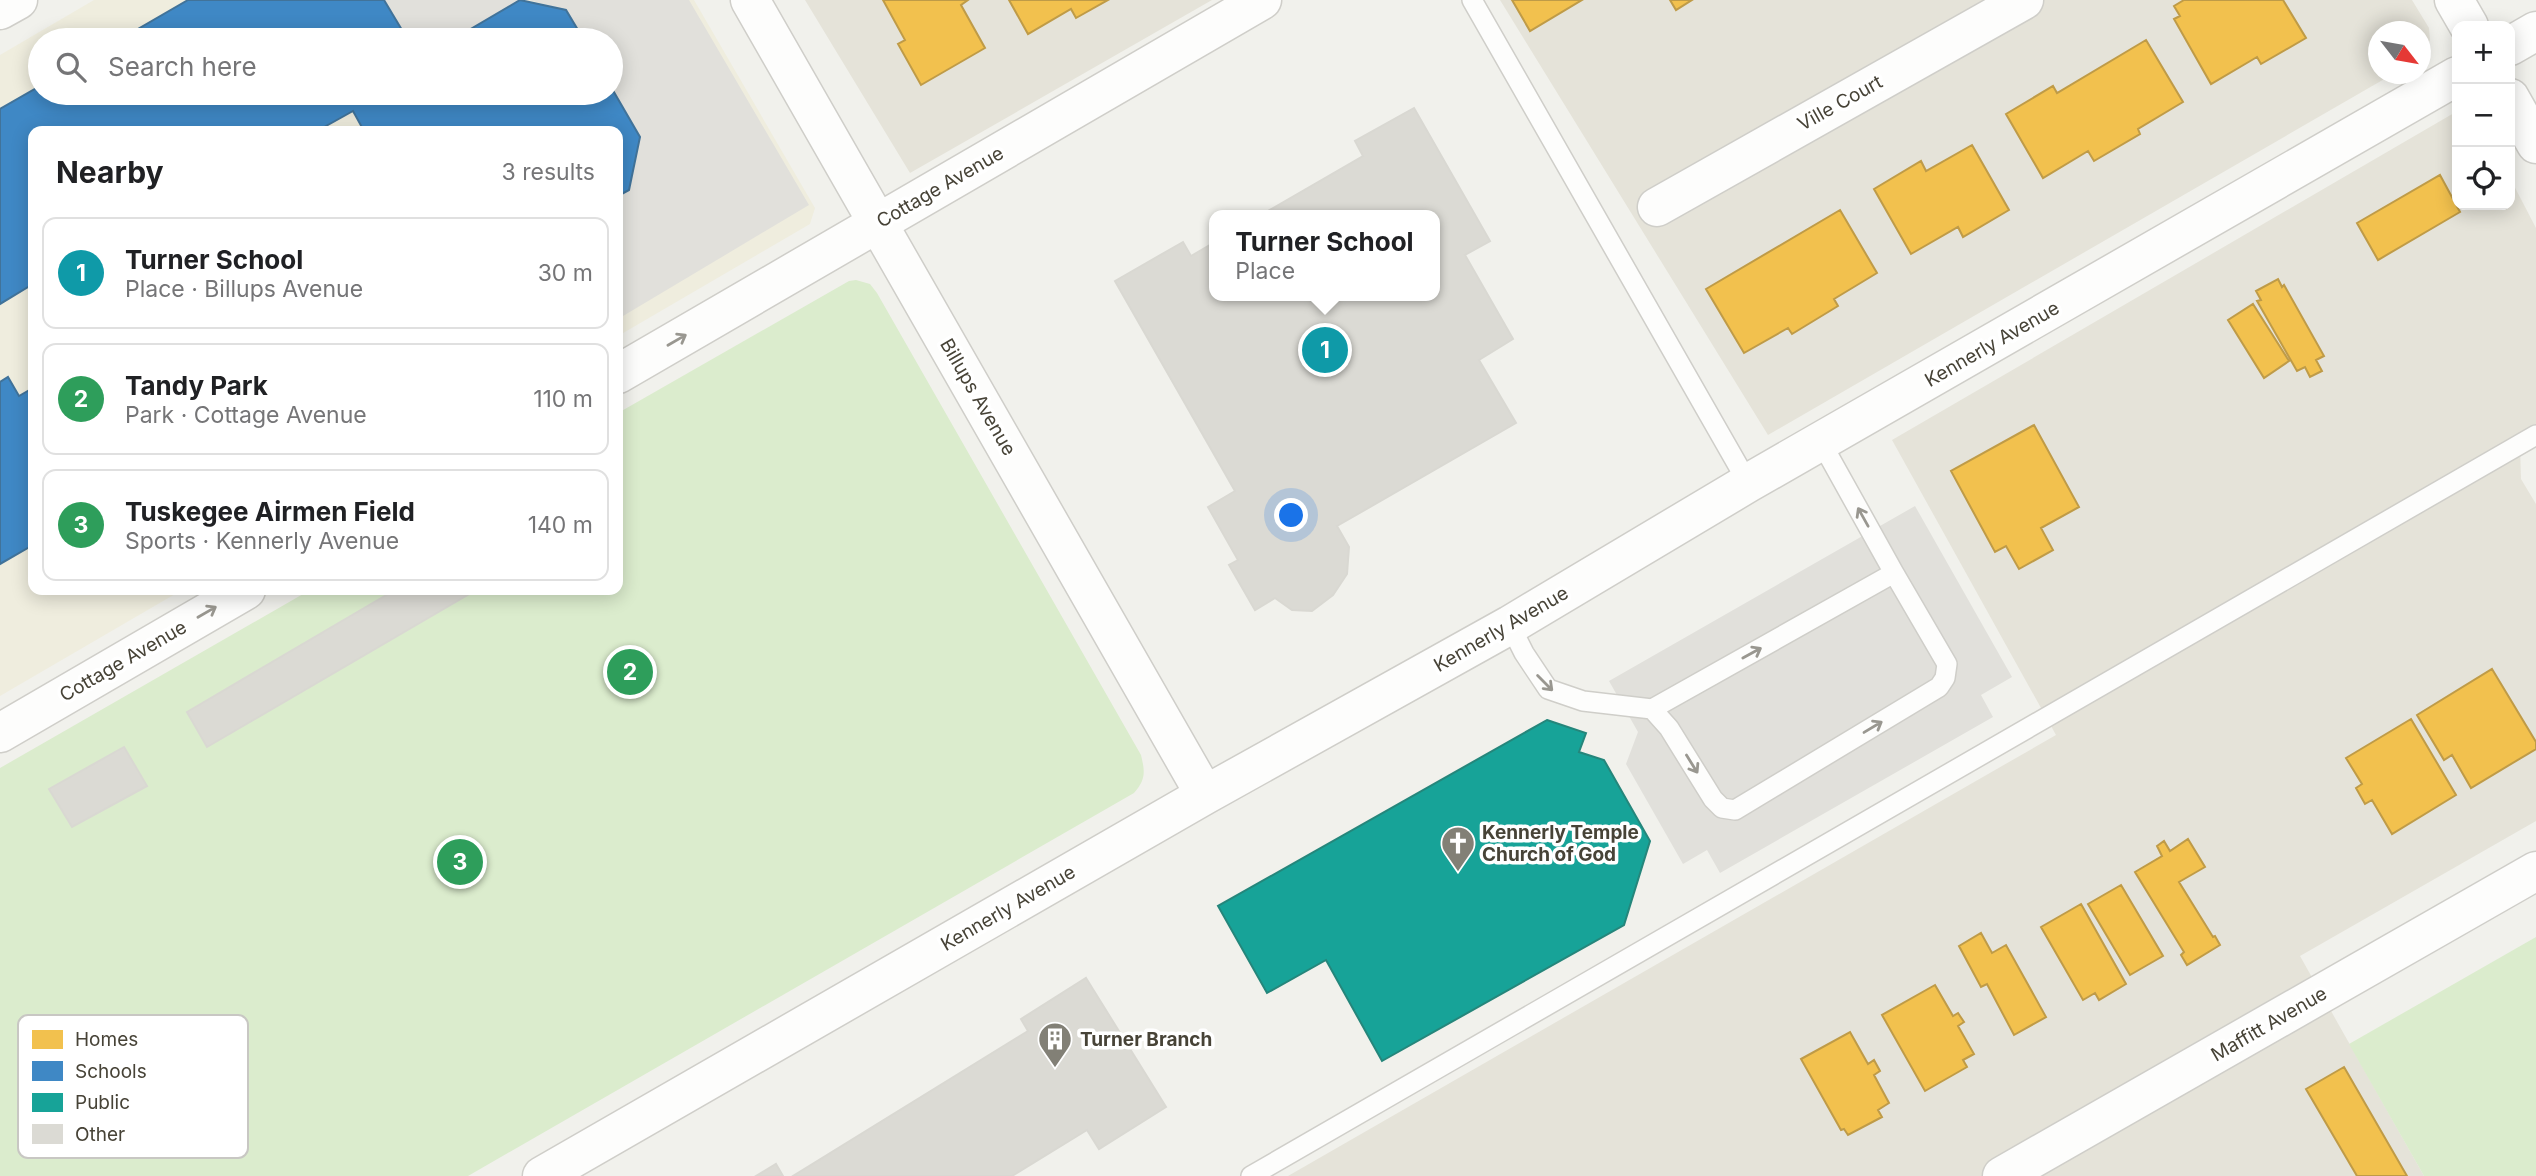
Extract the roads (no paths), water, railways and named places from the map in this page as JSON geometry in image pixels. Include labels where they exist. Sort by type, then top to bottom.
[{"type":"street","points":[[0,10],[18,0]]},
{"type":"street","name":"Billups Avenue","points":[[750,0],[1205,795]]},
{"type":"street","name":"Cottage Avenue","points":[[623,371],[1262,0]]},
{"type":"street","name":"Ville Court","points":[[1657,207],[2024,0]]},
{"type":"street","points":[[2454,0],[2466,21]]},
{"type":"street","points":[[2515,43],[2536,31]]},
{"type":"street","name":"Kennerly Avenue","points":[[542,1176],[1205,795],[1510,625],[1748,483],[2452,79]]},
{"type":"street","points":[[2515,107],[2536,144]]},
{"type":"street","name":"Cottage Avenue","points":[[0,733],[237,595]]},
{"type":"street","name":"Maffitt Avenue","points":[[2002,1176],[2536,871]]},
{"type":"lane","points":[[1472,0],[1748,483]]},
{"type":"lane","points":[[1251,1176],[2536,435]]},
{"type":"lane","points":[[1652,709],[1669,728],[1713,799],[1722,808],[1735,810],[1939,687],[1945,678],[1947,664],[1821,442]]},
{"type":"lane","points":[[1510,625],[1524,653],[1548,689],[1583,701],[1652,709],[1894,573]]},
{"type":"place","name":"Turner School","points":[[1325,350]]},
{"type":"place","name":"Tandy Park","points":[[630,672]]},
{"type":"place","name":"Tuskegee Airmen Field","points":[[460,862]]},
{"type":"place","name":"Kennerly Temple Church of God","points":[[1458,873]]},
{"type":"place","name":"Turner Branch","points":[[1055,1069]]}]
